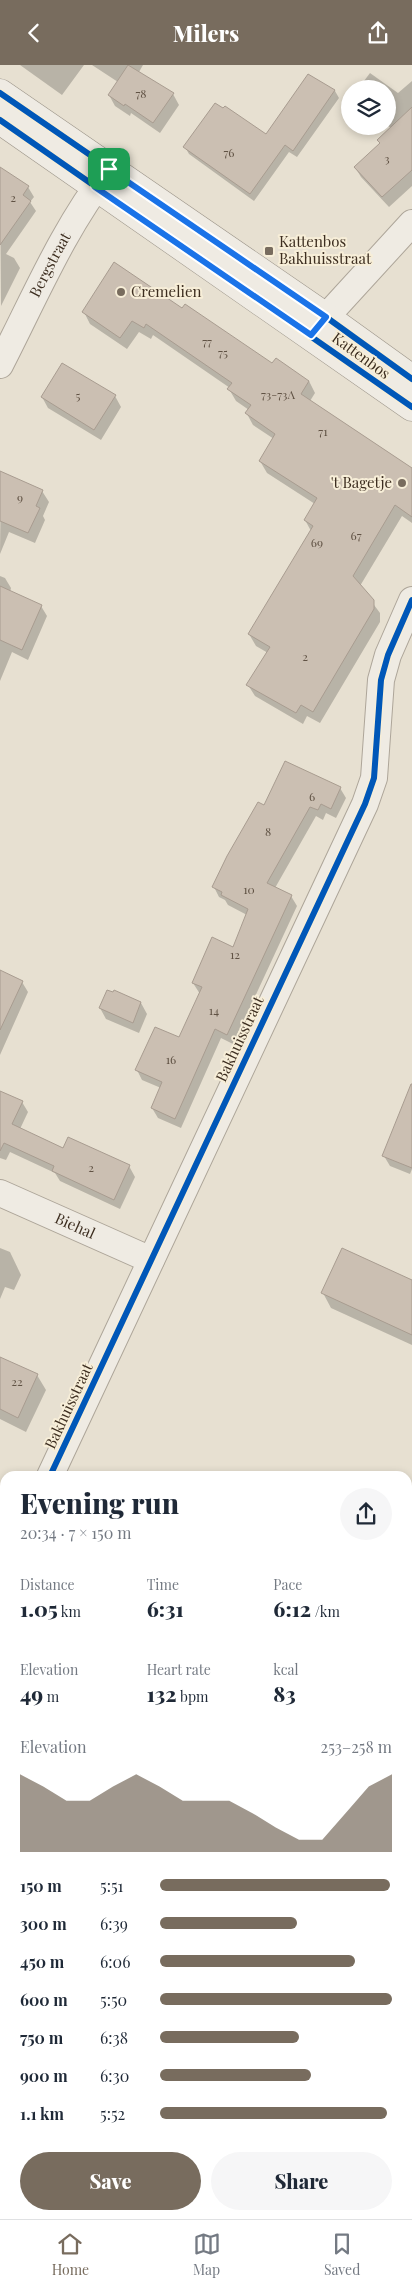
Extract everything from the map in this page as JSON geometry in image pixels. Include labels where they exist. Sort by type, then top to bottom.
[{"type":"main road","name":"Kattenbos","points":[[0,93],[102,178]]},
{"type":"main road","name":"Kattenbos","points":[[0,120],[102,178],[318,326],[412,379]]},
{"type":"main road","name":"Kattenbos","points":[[318,326],[412,407]]},
{"type":"street","name":"Bergstraat","points":[[0,365],[67,232],[102,178]]},
{"type":"street","points":[[318,326],[412,223]]},
{"type":"street","name":"Bakhuisstraat","points":[[52,1471],[365,803],[375,770],[381,680],[388,655],[412,600]]},
{"type":"street","name":"Biehal","points":[[0,1193],[151,1260]]},
{"type":"building","points":[[128,65],[174,93],[153,123],[108,95]]},
{"type":"building","points":[[308,74],[335,90],[293,151],[285,145],[250,194],[183,147],[215,103],[223,108],[225,106],[266,134]]},
{"type":"building","points":[[412,107],[412,170],[382,197],[354,167],[380,143],[377,140],[382,135],[396,135],[396,122]]},
{"type":"building","points":[[0,167],[29,186],[23,195],[31,201],[0,245]]},
{"type":"building","points":[[114,262],[182,308],[185,304],[272,363],[276,358],[309,381],[301,394],[412,468],[412,517],[395,505],[353,576],[374,600],[374,609],[313,712],[301,705],[296,713],[246,685],[270,647],[248,634],[313,526],[304,520],[317,498],[259,461],[275,434],[245,413],[251,405],[227,389],[232,383],[146,324],[144,328],[132,321],[120,338],[82,312]]},
{"type":"building","points":[[62,363],[116,395],[94,430],[41,397]]},
{"type":"building","points":[[0,471],[43,490],[36,506],[40,508],[28,533],[0,521]]},
{"type":"building","points":[[0,586],[42,605],[22,650],[0,640]]},
{"type":"building","points":[[285,761],[341,787],[331,809],[321,804],[318,810],[310,807],[267,883],[292,895],[227,1035],[215,1029],[175,1119],[151,1108],[162,1082],[135,1070],[155,1027],[179,1037],[202,987],[192,983],[212,937],[233,947],[248,909],[221,895],[222,892],[212,887],[227,856],[258,802],[264,805]]},
{"type":"building","points":[[0,970],[23,981],[0,1030]]},
{"type":"building","points":[[107,990],[113,992],[114,990],[141,1002],[133,1023],[99,1008]]},
{"type":"building","points":[[412,1084],[412,1168],[382,1156]]},
{"type":"building","points":[[0,1091],[23,1101],[12,1124],[63,1148],[68,1137],[130,1165],[114,1200],[52,1171],[54,1166],[4,1143],[0,1151]]},
{"type":"building","points":[[342,1248],[412,1280],[412,1335],[321,1293]]},
{"type":"building","points":[[0,1357],[38,1374],[18,1418],[0,1409]]},
{"type":"cycle path","points":[[0,93],[326,317],[412,379]]},
{"type":"cycle path","points":[[0,120],[412,407]]},
{"type":"cycle path","points":[[52,1471],[365,804],[374,778],[381,680],[388,655],[412,600]]},
{"type":"place","name":"Kattenbos Bakhuisstraat","points":[[269,251]]},
{"type":"place","name":"Cremelien","points":[[121,292]]},
{"type":"place","name":"'t Bagetje","points":[[402,483]]},
{"type":"route","points":[[109,169],[326,317],[311,335],[95,187],[109,169]]}]
